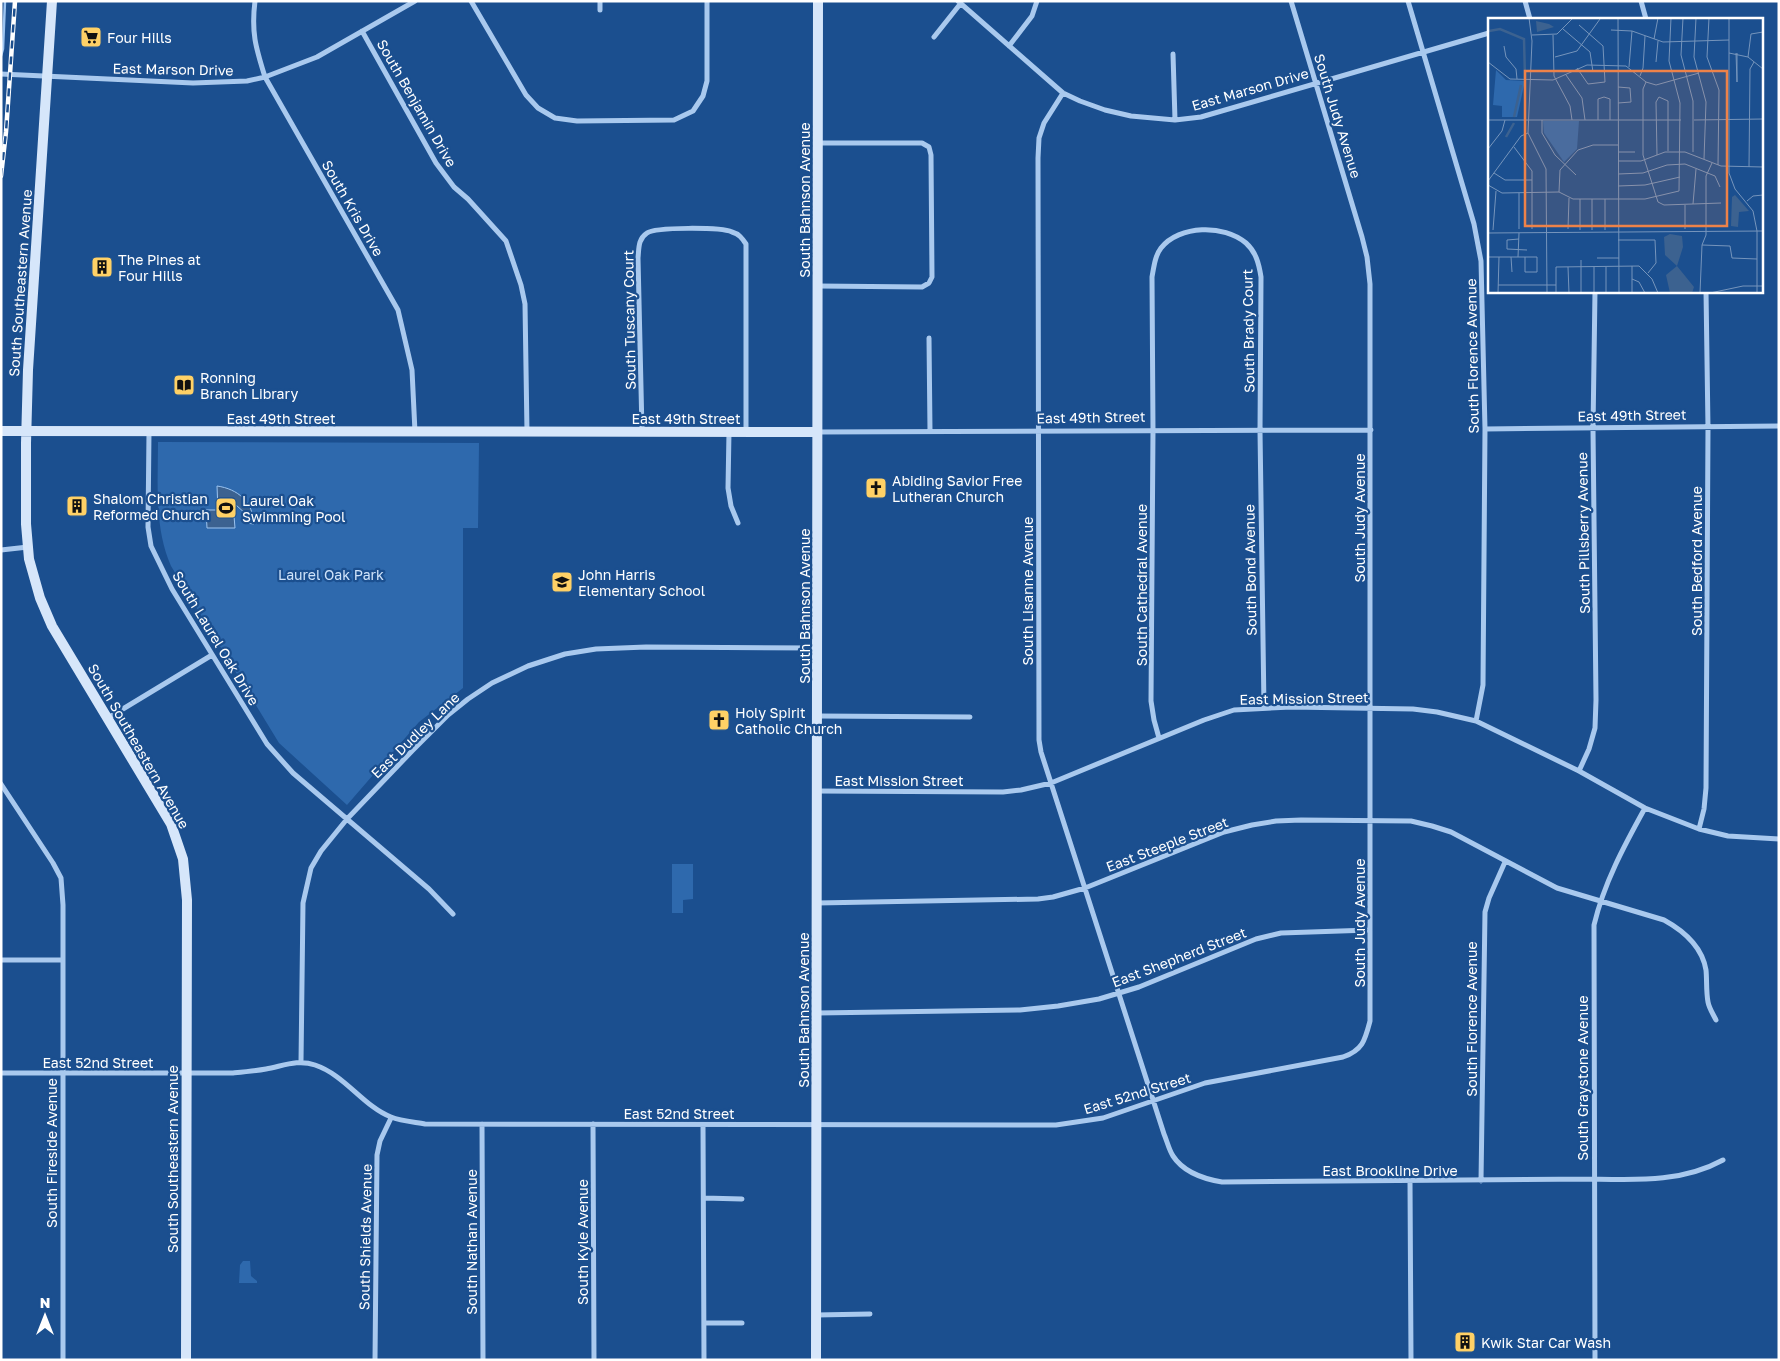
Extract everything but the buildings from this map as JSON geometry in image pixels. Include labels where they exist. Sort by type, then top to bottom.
[{"type":"street","name":"South Southeastern Avenue","points":[[52,1],[28,370],[26,431],[28,547],[32,574],[44,609],[171,824],[183,859],[187,900],[186,1360]]},
{"type":"street","name":"South Kris Drive","points":[[255,1],[254,43],[266,77],[398,310],[412,370],[415,432]]},
{"type":"street","name":"East Marson Drive","points":[[1,74],[193,83],[247,81],[266,77],[317,57],[415,1]]},
{"type":"street","points":[[471,1],[526,95],[538,108],[555,118],[577,121],[674,120],[693,111],[703,96],[707,81],[707,1]]},
{"type":"street","points":[[600,1],[600,10]]},
{"type":"street","name":"South Bahnson Avenue","points":[[816,1360],[818,1]]},
{"type":"street","points":[[1009,46],[1032,16],[1037,1]]},
{"type":"street","name":"South Judy Avenue","points":[[1291,1],[1367,256],[1370,284],[1370,1021],[1362,1045]]},
{"type":"street","name":"South Florence Avenue","points":[[1408,1],[1474,224],[1481,261],[1485,429],[1483,685],[1476,721]]},
{"type":"street","points":[[1525,1],[1530,18]]},
{"type":"street","points":[[1641,1],[1646,18]]},
{"type":"street","name":"East Marson Drive","points":[[960,2],[1063,93],[1105,110],[1130,116],[1175,120],[1238,107],[1316,82],[1488,33]]},
{"type":"street","points":[[934,37],[960,2]]},
{"type":"street","name":"South Benjamin Drive","points":[[362,32],[436,163],[454,188],[468,199],[506,241],[521,285],[525,304],[527,432]]},
{"type":"street","points":[[1173,54],[1175,120]]},
{"type":"street","name":"South Lisanne Avenue","points":[[1063,93],[1044,123],[1039,138],[1039,740],[1041,752],[1137,1050]]},
{"type":"street","points":[[818,143],[922,143],[929,147],[931,154],[932,276],[929,283],[922,287],[818,286]]},
{"type":"street","name":"South Tuscany Court","points":[[642,432],[639,242],[649,232],[695,229],[734,232],[746,244],[746,432]]},
{"type":"street","name":"South Brady Court","points":[[1153,430],[1151,293],[1155,260],[1160,249],[1175,236],[1183,232],[1206,230],[1225,232],[1238,237],[1247,244],[1259,263],[1261,276],[1260,431]]},
{"type":"street","name":"South Pillsberry Avenue","points":[[1580,771],[1589,750],[1595,728],[1596,700],[1593,429],[1595,292]]},
{"type":"street","name":"South Bedford Avenue","points":[[1699,829],[1704,809],[1706,788],[1708,428],[1706,292]]},
{"type":"street","points":[[929,338],[930,431]]},
{"type":"street","name":"East 49th Street","points":[[1485,429],[1779,426]]},
{"type":"street","name":"South Cathedral Avenue","points":[[1153,430],[1151,701],[1159,738]]},
{"type":"street","name":"East 49th Street","points":[[1,431],[1038,432],[1371,430]]},
{"type":"street","name":"South Laurel Oak Drive","points":[[149,431],[148,527],[151,546],[172,589],[267,744],[293,773],[429,889],[454,914]]},
{"type":"street","name":"South Bond Avenue","points":[[1260,431],[1264,708]]},
{"type":"street","points":[[729,432],[728,488],[731,506],[738,523]]},
{"type":"street","points":[[1,550],[28,547]]},
{"type":"street","name":"East Dudley Lane","points":[[301,1062],[304,893],[311,868],[314,861],[347,819],[448,715],[492,683],[528,666],[564,654],[596,649],[646,647],[818,648]]},
{"type":"street","points":[[107,718],[212,655]]},
{"type":"street","name":"East Mission Street","points":[[817,791],[1003,792],[1033,788],[1051,783],[1159,738],[1234,710],[1264,708],[1371,708],[1437,712],[1476,721],[1580,771],[1645,808],[1699,829],[1742,838],[1779,839]]},
{"type":"street","points":[[818,716],[970,717]]},
{"type":"street","name":"South Fireside Avenue","points":[[2,788],[53,863],[61,878],[63,905],[62,1360]]},
{"type":"street","name":"South Graystone Avenue","points":[[1595,1360],[1594,925],[1600,902],[1618,857],[1645,808]]},
{"type":"street","name":"East Steeple Street","points":[[817,903],[1023,901],[1053,897],[1085,888],[1224,832],[1252,825],[1301,820],[1411,822],[1451,832],[1504,862],[1556,888],[1664,920],[1685,934],[1696,945],[1706,971],[1708,1004],[1716,1020]]},
{"type":"street","name":"South Florence Avenue","points":[[1482,1181],[1485,912],[1504,862]]},
{"type":"street","name":"East Shepherd Street","points":[[817,1013],[1020,1010],[1058,1006],[1099,999],[1139,987],[1256,940],[1281,933],[1370,930]]},
{"type":"street","points":[[1,960],[63,960]]},
{"type":"street","name":"East 52nd Street","points":[[1,1073],[252,1072],[286,1063],[301,1062],[332,1072],[391,1118],[425,1124],[1056,1125],[1103,1118],[1205,1083],[1343,1057],[1354,1053],[1362,1045]]},
{"type":"street","name":"East Brookline Drive","points":[[1137,1050],[1174,1157],[1187,1170],[1201,1178],[1222,1182],[1594,1179],[1645,1181],[1692,1174],[1724,1160]]},
{"type":"street","name":"South Shields Avenue","points":[[375,1360],[377,1156],[380,1142],[391,1118]]},
{"type":"street","name":"South Nathan Avenue","points":[[482,1124],[482,1360]]},
{"type":"street","name":"South Kyle Avenue","points":[[594,1124],[594,1360]]},
{"type":"street","points":[[704,1125],[704,1360]]},
{"type":"street","points":[[1410,1181],[1411,1360]]},
{"type":"street","points":[[704,1198],[742,1199]]},
{"type":"street","points":[[816,1314],[870,1314]]},
{"type":"street","points":[[704,1323],[742,1323]]},
{"type":"green space","name":"Laurel Oak Park","points":[[158,442],[479,443],[478,528],[463,528],[463,688],[419,722],[347,805],[279,743],[171,566],[159,521]]},
{"type":"green space","points":[[672,864],[693,864],[693,899],[683,900],[683,913],[672,913]]},
{"type":"green space","points":[[243,1261],[250,1261],[251,1276],[257,1283],[239,1283],[240,1265]]},
{"type":"shaded area","name":"Laurel Oak Swimming Pool","points":[[217,486],[232,490],[243,498],[251,509],[254,524],[246,523],[247,515],[236,505],[230,511],[234,516],[235,528],[207,528],[206,510],[218,510]]},
{"type":"waterway","points":[[1,56],[5,1]]},
{"type":"railway","points":[[1,176],[15,1]]},
{"type":"place","name":"Four Hills","points":[[91,37]]},
{"type":"place","name":"The Pines at Four Hills","points":[[102,267]]},
{"type":"place","name":"Ronning Branch Library","points":[[184,385]]},
{"type":"place","name":"Abiding Savior Free Lutheran Church","points":[[876,488]]},
{"type":"place","name":"Shalom Christian Reformed Church","points":[[77,506]]},
{"type":"place","name":"Laurel Oak Swimming Pool","points":[[226,508]]},
{"type":"place","name":"John Harris Elementary School","points":[[562,582]]},
{"type":"place","name":"Holy Spirit Catholic Church","points":[[719,720]]},
{"type":"place","name":"Kwik Star Car Wash","points":[[1465,1342]]}]
